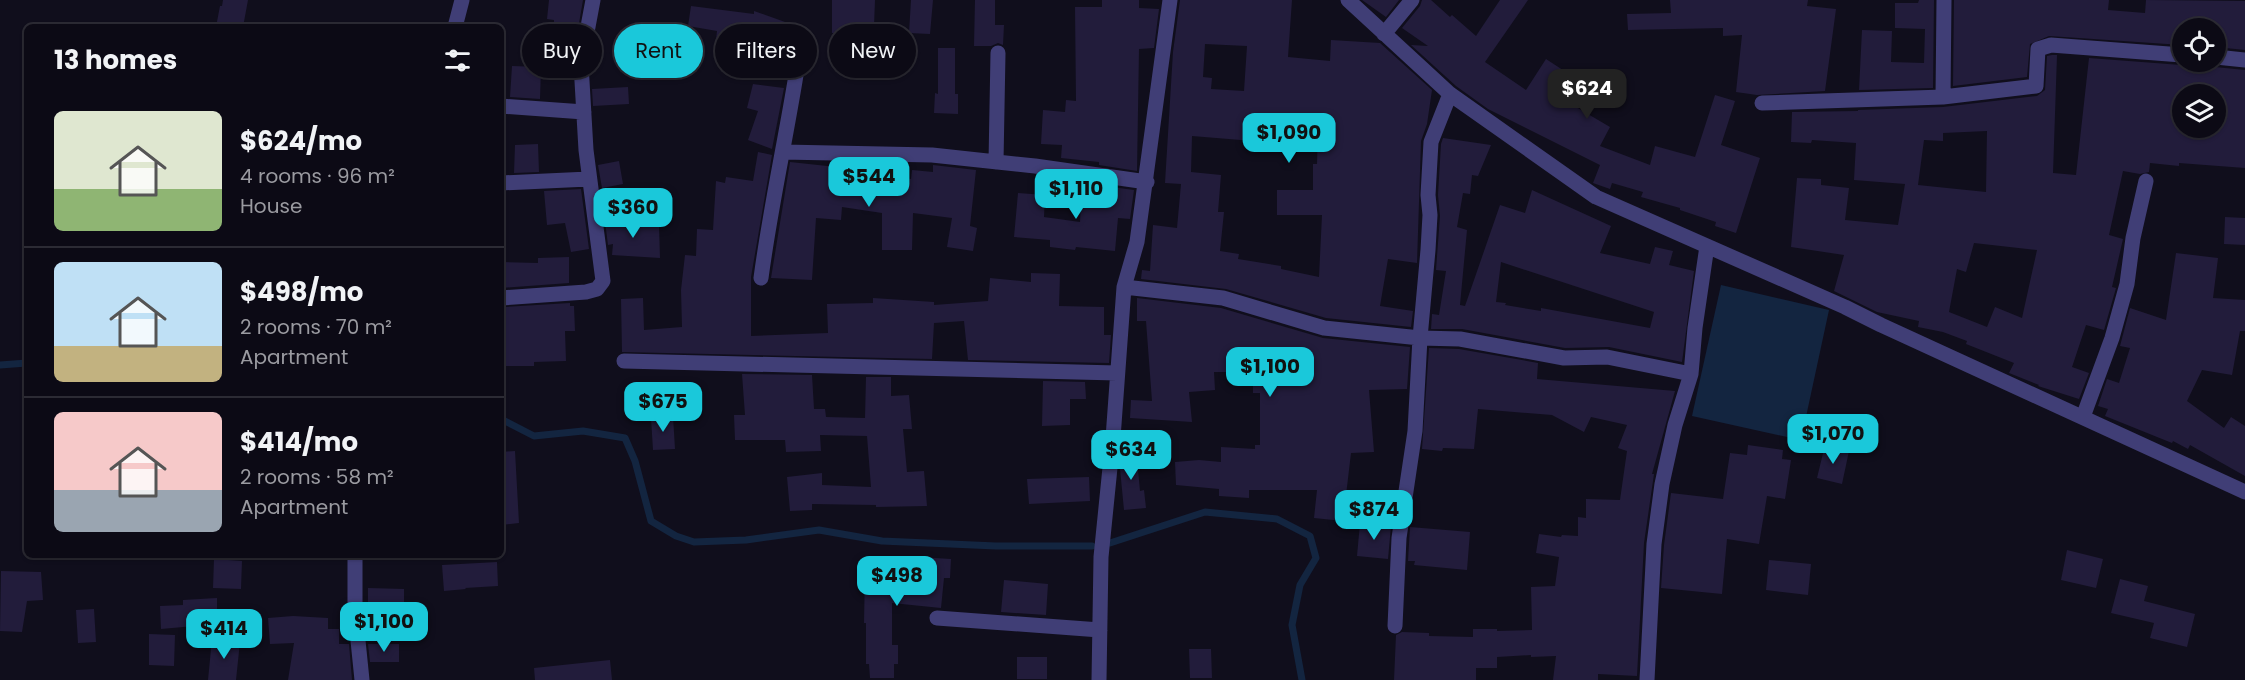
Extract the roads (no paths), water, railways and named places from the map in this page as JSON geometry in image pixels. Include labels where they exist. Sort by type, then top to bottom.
[{"type":"street","points":[[455,24],[462,0]]},
{"type":"street","points":[[504,298],[586,292],[597,289],[603,281],[589,178],[581,64],[593,0]]},
{"type":"street","points":[[1099,680],[1101,557],[1113,438],[1124,287],[1137,242],[1147,182],[1170,0]]},
{"type":"street","points":[[1348,0],[1450,94],[1596,197],[1845,307],[2245,492]]},
{"type":"street","points":[[1384,34],[1412,0]]},
{"type":"street","points":[[1943,97],[1944,0]]},
{"type":"street","points":[[1762,103],[1943,97],[2036,86],[2038,49],[2051,45],[2172,54]]},
{"type":"street","points":[[996,162],[998,53]]},
{"type":"street","points":[[2226,58],[2245,60]]},
{"type":"street","points":[[761,278],[796,78]]},
{"type":"street","points":[[1395,626],[1399,538],[1415,431],[1430,215],[1428,195],[1431,142],[1450,94]]},
{"type":"street","points":[[504,106],[584,112]]},
{"type":"street","points":[[783,153],[920,154],[1147,182]]},
{"type":"street","points":[[504,183],[589,178]]},
{"type":"street","points":[[2084,417],[2112,338],[2127,284],[2133,238],[2146,181]]},
{"type":"street","points":[[1647,680],[1655,534],[1662,484],[1675,425],[1691,374],[1707,246]]},
{"type":"street","points":[[1124,287],[1222,298],[1324,328],[1420,338],[1460,339],[1564,358],[1607,357],[1691,374]]},
{"type":"street","points":[[624,361],[1117,374]]},
{"type":"street","points":[[355,558],[355,611],[362,680]]},
{"type":"street","points":[[937,618],[1100,630]]},
{"type":"water","points":[[1721,285],[1829,310],[1801,440],[1692,416]]},
{"type":"waterway","points":[[0,365],[24,363]]},
{"type":"waterway","points":[[504,421],[534,436],[583,431],[625,438],[635,461],[651,521],[676,536],[694,542],[746,540],[819,530],[882,541],[996,546],[1092,546]]},
{"type":"waterway","points":[[1110,543],[1205,512],[1277,519],[1310,536],[1316,558],[1300,585],[1292,625],[1302,680]]}]
